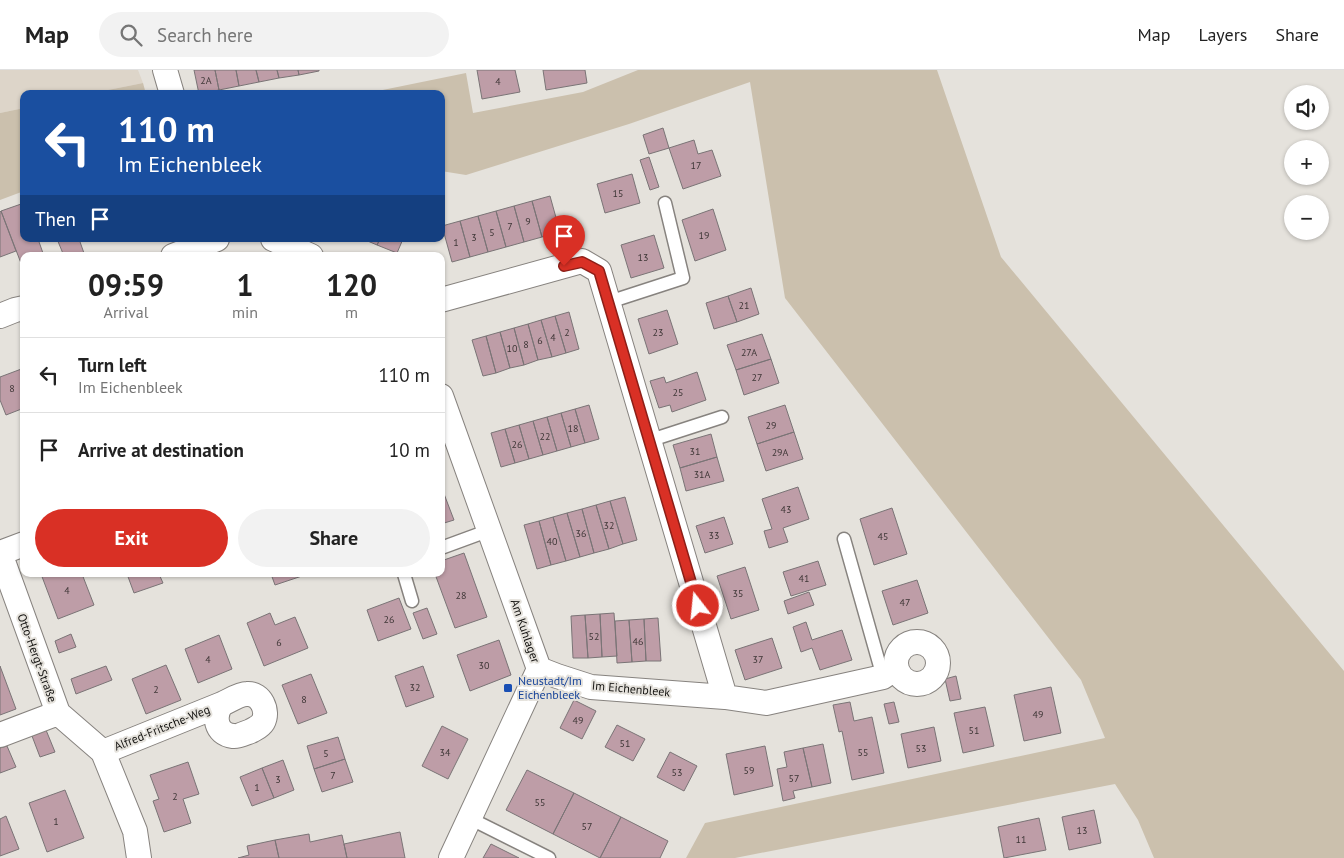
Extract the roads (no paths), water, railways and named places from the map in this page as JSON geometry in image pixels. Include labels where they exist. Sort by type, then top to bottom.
[{"type":"street","points":[[165,70],[171,90]]},
{"type":"street","points":[[183,252],[208,242]]},
{"type":"street","points":[[280,242],[302,252]]},
{"type":"street","points":[[445,299],[582,262],[599,271],[725,697]]},
{"type":"street","points":[[0,316],[20,309]]},
{"type":"street","name":"Am Kuhlager","points":[[445,407],[539,669],[451,858]]},
{"type":"street","points":[[0,553],[20,546]]},
{"type":"street","name":"Otto-Hergt-Straße","points":[[0,553],[58,713],[103,752],[135,831],[139,858]]},
{"type":"street","name":"Im Eichenbleek","points":[[539,669],[591,686],[725,697],[766,703],[890,672]]},
{"type":"street","name":"Alfred-Fritsche-Weg","points":[[103,752],[222,704]]},
{"type":"street","points":[[0,735],[58,713]]},
{"type":"lane","points":[[609,302],[683,278],[665,203]]},
{"type":"lane","points":[[648,441],[722,417]]},
{"type":"lane","points":[[445,547],[490,530]]},
{"type":"lane","points":[[844,539],[890,672]]},
{"type":"lane","points":[[405,577],[412,601]]},
{"type":"lane","points":[[469,818],[549,858]]},
{"type":"place","name":"Neustadt/Im Eichenbleek","points":[[508,688]]}]
